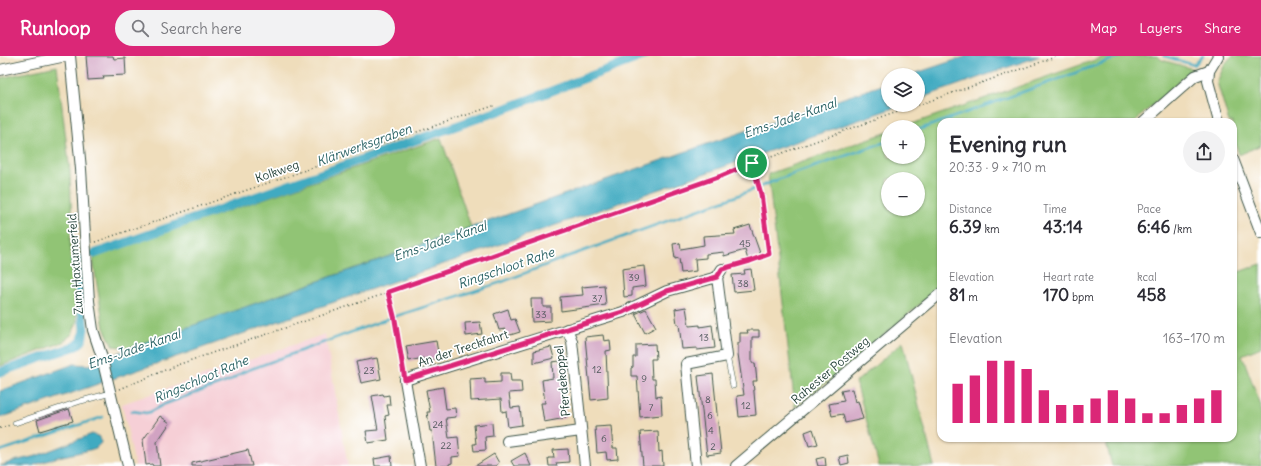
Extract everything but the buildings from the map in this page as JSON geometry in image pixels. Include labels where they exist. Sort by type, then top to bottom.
[{"type":"street","points":[[0,70],[66,56]]},
{"type":"street","name":"Zum Haxtumerfeld","points":[[70,56],[81,169],[90,308],[93,330],[101,354],[128,466]]},
{"type":"street","points":[[1218,56],[1209,71],[1208,81],[1218,118]]},
{"type":"street","points":[[1148,118],[1195,76],[1209,71]]},
{"type":"street","points":[[1237,169],[1261,233]]},
{"type":"street","points":[[696,466],[686,364],[727,356],[720,273]]},
{"type":"street","name":"An der Treckfahrt","points":[[405,380],[623,312],[667,291],[720,273]]},
{"type":"street","name":"Rahester Postweg","points":[[736,466],[937,297]]},
{"type":"street","name":"Pferdekoppel","points":[[567,329],[572,341],[585,466]]},
{"type":"street","points":[[405,380],[420,466]]},
{"type":"street","name":"Pferdekoppel","points":[[507,441],[581,431]]},
{"type":"lane","points":[[727,356],[733,386]]},
{"type":"lane","points":[[15,423],[81,401],[111,393]]},
{"type":"path","points":[[925,103],[1058,56]]},
{"type":"path","name":"Kolkweg","points":[[86,246],[496,105]]},
{"type":"path","points":[[111,393],[177,365],[706,181],[752,163],[898,112]]},
{"type":"path","points":[[720,273],[769,254],[761,194],[752,163]]},
{"type":"path","points":[[388,292],[394,312],[405,380]]},
{"type":"path","points":[[0,428],[15,423]]},
{"type":"shaded area","points":[[325,334],[348,466],[135,466],[122,404]]},
{"type":"green space","points":[[1106,56],[1157,56],[1162,60],[1193,69],[1138,118],[937,118],[937,289],[851,363],[795,407],[768,174],[881,134],[881,164],[925,164],[925,120],[923,120]]},
{"type":"green space","points":[[1232,56],[1261,56],[1261,145],[1239,155],[1237,148],[1237,118],[1228,118],[1217,82],[1225,64]]},
{"type":"green space","points":[[57,66],[70,172],[72,227],[70,240],[77,322],[72,334],[63,342],[0,366],[0,78]]},
{"type":"green space","points":[[441,138],[471,227],[129,348],[113,346],[104,328],[93,260],[97,256]]},
{"type":"green space","points":[[1261,264],[1261,347],[1242,355],[1261,406],[1261,466],[1112,466],[1106,442],[1237,442],[1237,273]]},
{"type":"green space","points":[[903,342],[934,466],[879,466],[856,382]]},
{"type":"water","points":[[967,56],[1040,56],[925,97],[925,70]]},
{"type":"water","name":"Ems-Jade-Kanal","points":[[881,85],[882,112],[0,418],[0,391],[74,364],[92,365],[129,348],[710,143]]},
{"type":"water","points":[[92,434],[100,437],[101,443],[96,448],[58,457],[32,466],[0,466],[36,456]]},
{"type":"waterway","name":"Klärwerksgraben","points":[[94,254],[507,108],[643,56]]},
{"type":"waterway","name":"Ringschloot Rahe","points":[[951,118],[1122,56]]},
{"type":"waterway","points":[[1164,56],[1194,65],[1203,56]]},
{"type":"waterway","name":"Ringschloot Rahe","points":[[925,127],[937,123]]},
{"type":"waterway","name":"Ringschloot Rahe","points":[[132,411],[146,413],[150,412],[165,404],[229,381],[243,372],[390,318],[502,282],[782,178],[881,143]]},
{"type":"waterway","name":"Klärwerksgraben","points":[[0,372],[76,346],[82,341],[84,329],[76,261],[80,259]]},
{"type":"waterway","points":[[0,451],[103,417]]},
{"type":"route","points":[[752,163],[761,194],[769,254],[722,269],[717,277],[667,291],[623,312],[405,380],[394,312],[388,292],[721,176],[752,163]]}]
